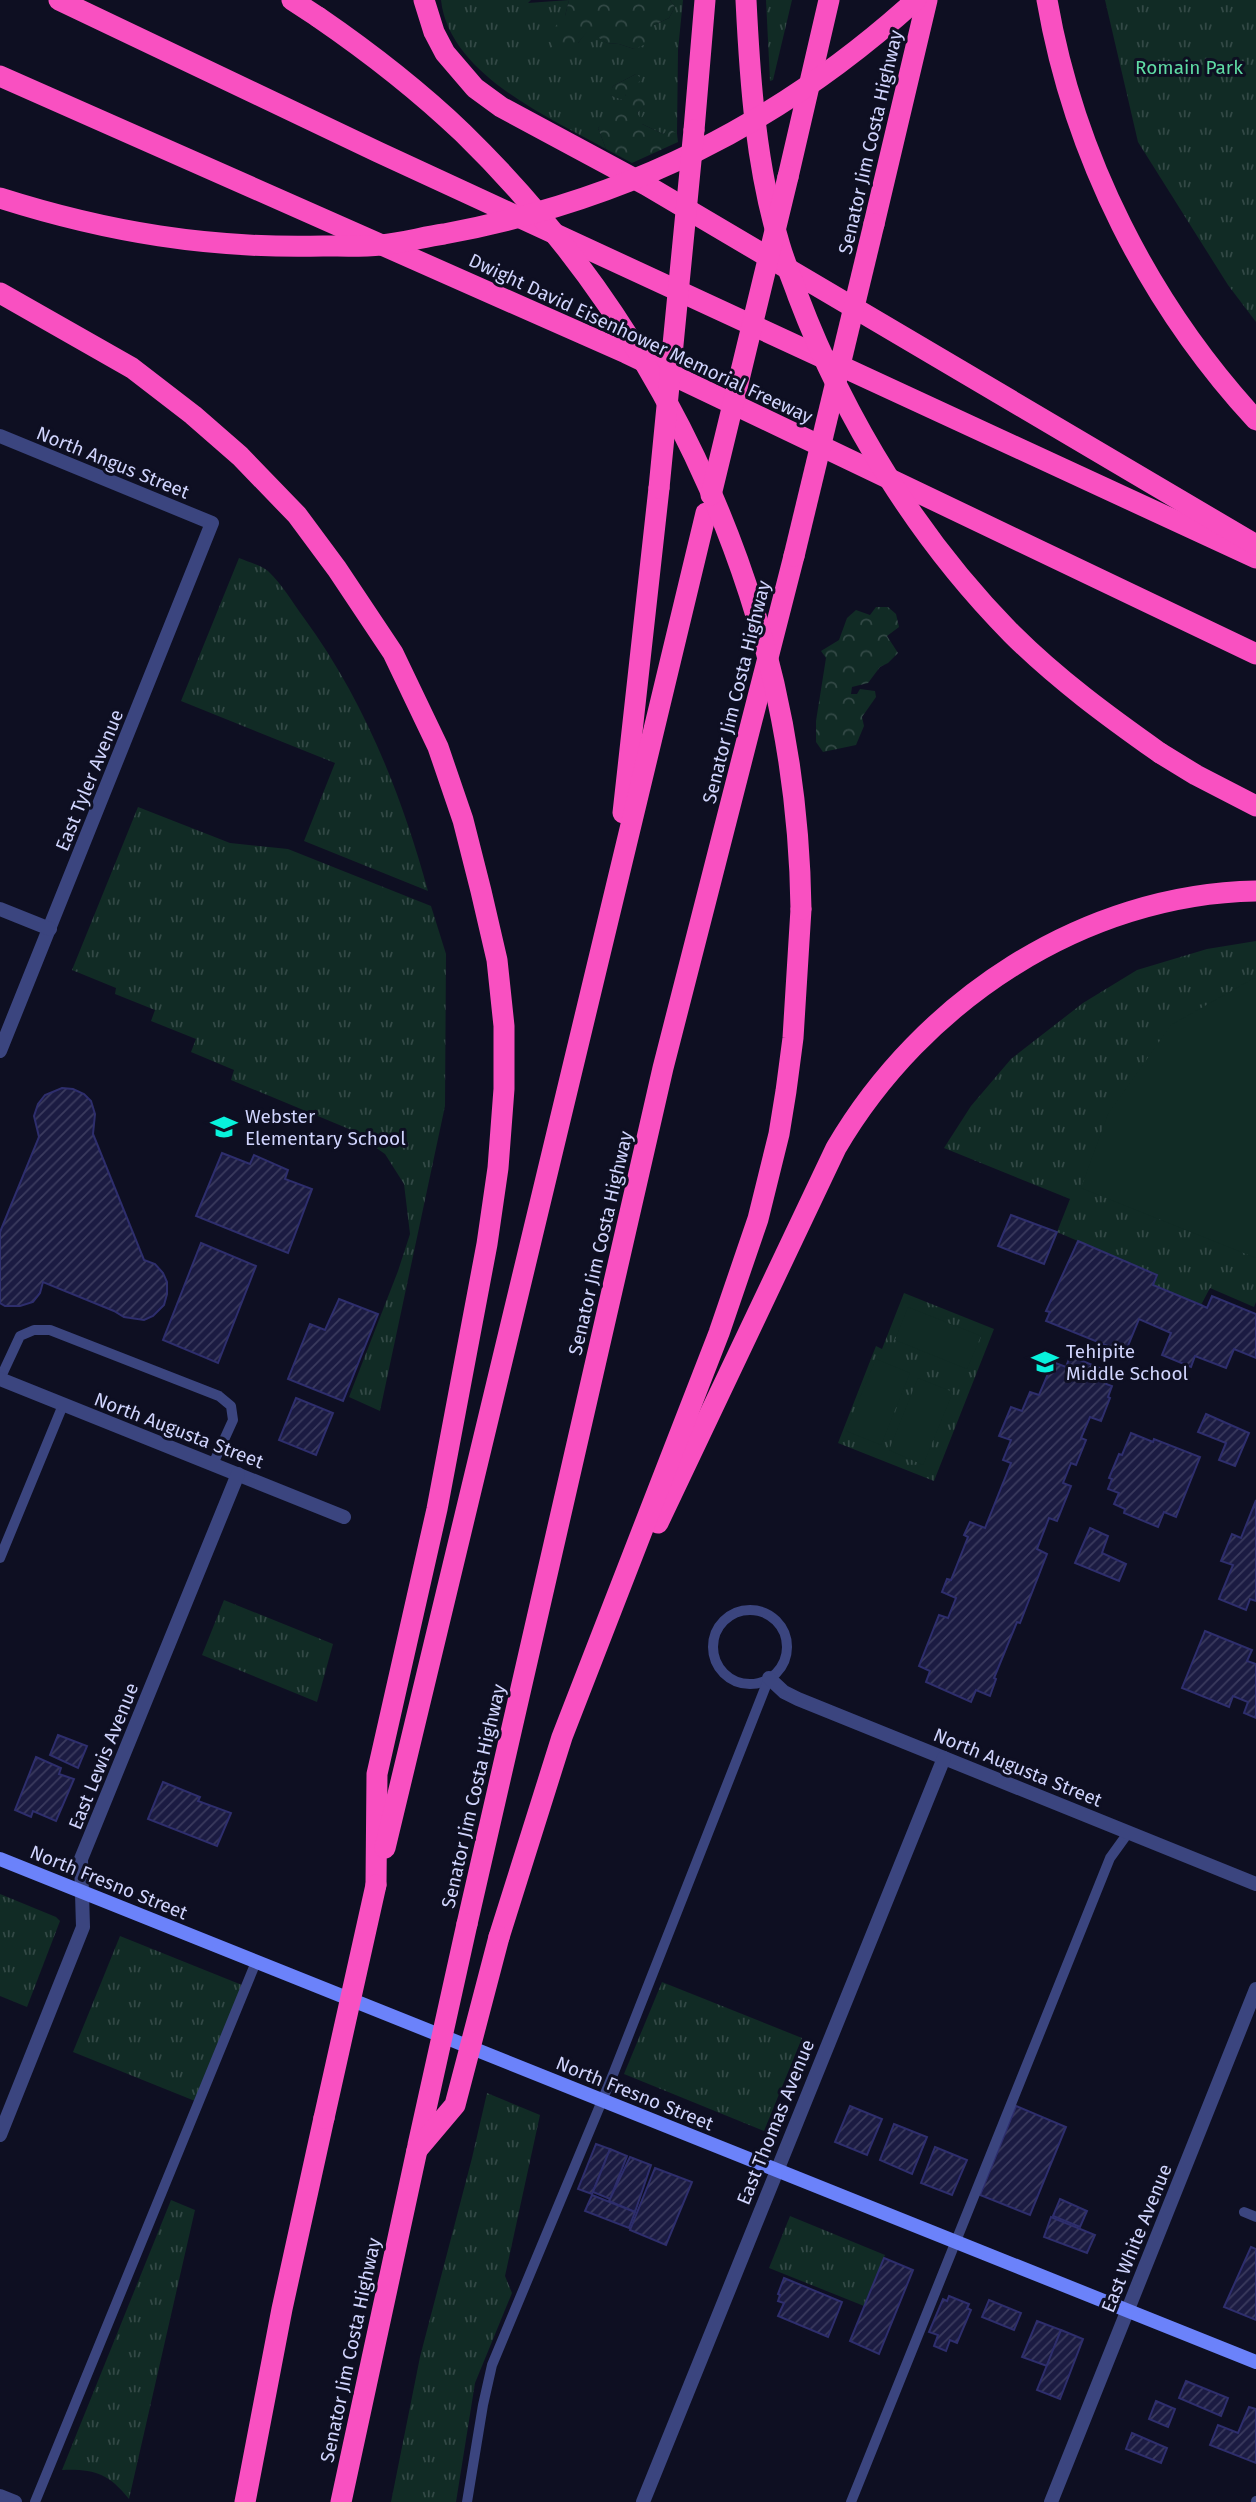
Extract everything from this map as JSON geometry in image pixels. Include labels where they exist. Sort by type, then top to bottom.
[{"type":"highway","points":[[59,0],[378,152],[1256,558]]},
{"type":"highway","points":[[292,0],[382,64],[429,103],[522,195],[587,274],[616,315],[665,395],[707,480],[725,525],[765,647],[794,802],[801,909],[793,1038],[786,1091],[779,1134],[758,1219],[719,1333],[562,1737],[499,1937],[454,2105],[417,2150]]},
{"type":"highway","points":[[424,0],[434,32],[457,69],[475,88],[501,107],[646,185],[1256,545]]},
{"type":"highway","points":[[613,903],[659,488],[705,0]]},
{"type":"highway","points":[[746,0],[750,80],[760,158],[780,246],[829,369],[876,457],[920,526],[964,581],[1012,634],[1104,713],[1160,753],[1256,806]]},
{"type":"highway","points":[[245,2502],[282,2309],[376,1885],[829,0]]},
{"type":"highway","points":[[0,198],[54,215],[134,233],[216,244],[288,247],[380,245],[472,228],[532,215],[588,198],[645,176],[710,145],[814,82],[867,43],[916,0]]},
{"type":"highway","name":"Senator Jim Costa Highway","points":[[341,2502],[467,1924],[663,1068],[794,556],[927,0]]},
{"type":"highway","points":[[1047,0],[1060,62],[1074,108],[1109,200],[1130,242],[1179,324],[1208,364],[1256,420]]},
{"type":"highway","name":"Dwight David Eisenhower Memorial Freeway","points":[[0,76],[625,353],[1256,654]]},
{"type":"highway","points":[[0,293],[132,368],[240,456],[297,515],[393,653],[438,747],[463,820],[481,891],[497,960],[504,1026],[504,1089],[498,1168],[487,1244],[445,1470],[377,1774],[376,1885]]},
{"type":"highway","points":[[600,1637],[692,1454],[836,1148],[855,1115],[877,1087],[954,1009],[1003,971],[1037,951],[1129,912],[1179,899],[1226,891],[1256,891]]},
{"type":"main road","name":"North Fresno Street","points":[[0,1859],[1256,2362]]},
{"type":"street","name":"North Angus Street","points":[[0,436],[212,523]]},
{"type":"street","name":"East Tyler Avenue","points":[[0,1051],[212,523]]},
{"type":"street","points":[[0,909],[50,929]]},
{"type":"street","name":"North Augusta Street","points":[[0,1379],[344,1517]]},
{"type":"street","name":"East Lewis Avenue","points":[[0,2135],[83,1927],[81,1859],[238,1474]]},
{"type":"street","name":"North Augusta Street","points":[[769,1678],[784,1692],[799,1699],[1256,1884]]},
{"type":"street","name":"East Thomas Avenue","points":[[643,2502],[944,1758]]},
{"type":"street","name":"East White Avenue","points":[[1051,2502],[1256,1989]]},
{"type":"street","points":[[0,2496],[15,2502]]},
{"type":"lane","points":[[0,1379],[20,1336],[34,1330],[50,1330],[219,1396],[231,1406],[233,1420],[213,1464]]},
{"type":"lane","points":[[0,1558],[63,1405]]},
{"type":"lane","points":[[467,2502],[492,2365],[602,2100],[769,1678],[779,1670],[785,1659],[785,1635],[779,1624],[758,1611],[734,1613],[724,1620],[713,1641],[717,1665],[734,1681],[746,1684],[769,1678]]},
{"type":"lane","points":[[851,2502],[1110,1858],[1128,1833]]},
{"type":"lane","points":[[35,2502],[256,1962]]},
{"type":"lane","points":[[1244,2212],[1256,2217]]},
{"type":"green space","points":[[441,0],[531,0],[528,3],[569,0],[565,16],[578,43],[588,30],[607,43],[634,49],[654,25],[669,18],[675,7],[670,0],[683,0],[678,50],[677,134],[670,130],[663,134],[642,124],[637,113],[650,99],[629,98],[625,95],[636,74],[613,86],[610,95],[624,100],[598,128],[606,149],[557,123],[505,90],[481,71],[462,50],[448,26]]},
{"type":"green space","points":[[569,0],[670,0],[675,7],[669,18],[654,25],[651,42],[634,49],[607,43],[588,31],[565,53],[554,49],[547,35],[565,16]]},
{"type":"green space","points":[[766,0],[792,0],[773,80],[770,81]]},
{"type":"green space","name":"Romain Park","points":[[1105,0],[1256,0],[1256,322],[1228,285],[1138,142]]},
{"type":"green space","points":[[636,74],[642,79],[625,95],[629,97],[637,91],[649,94],[651,99],[637,113],[641,119],[646,112],[650,114],[642,124],[663,134],[670,129],[677,134],[678,142],[632,163],[606,149],[598,128],[612,108],[623,100],[609,95],[613,86]]},
{"type":"green space","points":[[239,558],[265,569],[278,582],[345,681],[393,783],[428,891],[304,841],[335,763],[181,701]]},
{"type":"green space","points":[[876,607],[888,607],[896,614],[899,627],[887,636],[898,653],[880,667],[868,683],[852,687],[851,694],[857,694],[860,689],[875,691],[876,697],[862,717],[864,726],[856,745],[823,752],[816,742],[816,721],[826,658],[821,651],[839,640],[847,618],[856,610],[870,615]]},
{"type":"green space","points":[[138,807],[230,843],[288,849],[431,906],[446,954],[445,1106],[380,1411],[349,1397],[410,1234],[404,1184],[385,1154],[349,1129],[231,1080],[234,1070],[191,1052],[196,1039],[151,1021],[155,1010],[115,994],[116,988],[72,970]]},
{"type":"green space","points":[[1256,941],[1254,1307],[1210,1288],[1201,1305],[1153,1285],[1156,1275],[1057,1232],[1070,1199],[944,1148],[971,1106],[1011,1059],[1083,1003],[1137,970],[1207,949]]},
{"type":"green space","points":[[1256,977],[1256,1258],[1081,1188],[1108,1114],[1171,1025]]},
{"type":"green space","points":[[904,1293],[994,1329],[934,1481],[838,1443],[876,1346],[882,1349]]},
{"type":"green space","points":[[908,1307],[981,1336],[967,1369],[895,1340]]},
{"type":"green space","points":[[876,1359],[910,1373],[881,1445],[846,1431]]},
{"type":"green space","points":[[918,1378],[953,1392],[923,1465],[889,1450]]},
{"type":"green space","points":[[224,1600],[333,1644],[317,1702],[202,1655]]},
{"type":"green space","points":[[0,1894],[60,1921],[27,2007],[0,1996]]},
{"type":"green space","points":[[120,1936],[242,1985],[195,2101],[73,2052]]},
{"type":"green space","points":[[662,1982],[802,2038],[764,2131],[624,2074]]},
{"type":"green space","points":[[487,2093],[540,2115],[505,2276],[512,2293],[475,2383],[456,2502],[391,2502],[420,2357]]},
{"type":"green space","points":[[171,2200],[195,2210],[129,2499],[114,2483],[100,2474],[83,2470],[62,2470]]},
{"type":"green space","points":[[790,2216],[885,2255],[864,2306],[769,2268]]},
{"type":"building","points":[[62,1088],[73,1089],[91,1101],[95,1114],[93,1134],[144,1260],[155,1264],[167,1282],[164,1305],[153,1316],[144,1320],[124,1317],[43,1282],[40,1293],[33,1302],[20,1306],[5,1306],[0,1303],[0,1232],[39,1137],[34,1116],[38,1104],[45,1095]]},
{"type":"building","points":[[222,1153],[250,1164],[254,1155],[288,1170],[285,1179],[312,1189],[288,1253],[196,1216]]},
{"type":"building","points":[[1011,1215],[1057,1232],[1044,1264],[998,1246]]},
{"type":"building","points":[[1078,1241],[1157,1275],[1153,1285],[1207,1308],[1212,1296],[1256,1314],[1256,1358],[1234,1349],[1226,1368],[1195,1356],[1191,1367],[1162,1355],[1171,1333],[1139,1319],[1125,1353],[1046,1321],[1050,1312],[1046,1311]]},
{"type":"building","points":[[201,1243],[256,1266],[218,1363],[163,1340]]},
{"type":"building","points":[[339,1299],[378,1314],[343,1401],[288,1379],[310,1324],[325,1330]]},
{"type":"building","points":[[1070,1356],[1105,1370],[1103,1377],[1108,1379],[1106,1384],[1112,1386],[1108,1397],[1110,1398],[1101,1421],[1090,1417],[1081,1438],[1086,1440],[1076,1465],[1071,1463],[1063,1483],[1071,1486],[1057,1521],[1049,1518],[1037,1549],[1047,1554],[1020,1623],[1017,1622],[994,1678],[996,1679],[990,1696],[976,1690],[971,1702],[926,1682],[930,1671],[919,1666],[939,1615],[948,1618],[956,1598],[942,1592],[947,1579],[951,1580],[968,1537],[964,1535],[970,1522],[985,1528],[1011,1463],[1003,1460],[1011,1440],[999,1436],[1011,1407],[1022,1411],[1030,1392],[1039,1395],[1053,1362],[1066,1367]]},
{"type":"building","points":[[296,1398],[333,1413],[316,1455],[279,1440]]},
{"type":"building","points":[[1206,1414],[1249,1433],[1235,1466],[1219,1460],[1226,1443],[1198,1432]]},
{"type":"building","points":[[1131,1433],[1200,1457],[1176,1517],[1164,1512],[1158,1527],[1124,1513],[1125,1509],[1114,1504],[1119,1493],[1108,1489],[1112,1479],[1109,1478]]},
{"type":"building","points":[[1256,1500],[1256,1601],[1250,1599],[1246,1610],[1219,1599],[1233,1565],[1221,1561],[1232,1534],[1241,1538]]},
{"type":"building","points":[[1090,1528],[1108,1536],[1102,1553],[1126,1564],[1119,1581],[1075,1563]]},
{"type":"building","points":[[1205,1631],[1252,1650],[1247,1661],[1256,1664],[1256,1718],[1244,1713],[1248,1702],[1233,1696],[1229,1707],[1182,1688]]},
{"type":"building","points":[[58,1735],[87,1746],[78,1768],[50,1755]]},
{"type":"building","points":[[36,1757],[61,1768],[59,1774],[74,1779],[56,1821],[33,1811],[31,1817],[15,1810]]},
{"type":"building","points":[[163,1782],[200,1797],[198,1801],[231,1813],[217,1846],[148,1819]]},
{"type":"building","points":[[850,2106],[882,2119],[867,2155],[835,2142]]},
{"type":"building","points":[[1016,2106],[1066,2127],[1030,2215],[980,2195]]},
{"type":"building","points":[[894,2124],[927,2137],[912,2174],[880,2160]]},
{"type":"building","points":[[596,2144],[610,2149],[592,2194],[578,2189]]},
{"type":"building","points":[[935,2147],[967,2160],[952,2195],[921,2183]]},
{"type":"building","points":[[610,2149],[627,2156],[610,2199],[593,2192]]},
{"type":"building","points":[[630,2157],[651,2165],[635,2212],[609,2201]]},
{"type":"building","points":[[655,2168],[692,2182],[666,2245],[630,2230]]},
{"type":"building","points":[[592,2195],[635,2212],[629,2228],[585,2211]]},
{"type":"building","points":[[1060,2199],[1087,2211],[1080,2227],[1053,2216]]},
{"type":"building","points":[[1051,2217],[1095,2235],[1087,2253],[1044,2237]]},
{"type":"building","points":[[1251,2247],[1256,2249],[1256,2320],[1224,2307]]},
{"type":"building","points":[[884,2258],[913,2270],[879,2354],[850,2341]]},
{"type":"building","points":[[784,2278],[842,2302],[828,2337],[778,2316],[784,2303],[778,2301],[778,2294]]},
{"type":"building","points":[[949,2296],[969,2304],[967,2308],[971,2310],[957,2343],[950,2340],[946,2351],[934,2346],[938,2335],[929,2332],[943,2299],[947,2301]]},
{"type":"building","points":[[989,2300],[1021,2313],[1014,2330],[982,2317]]},
{"type":"building","points":[[1037,2321],[1061,2330],[1047,2366],[1022,2357]]},
{"type":"building","points":[[1061,2330],[1083,2339],[1060,2399],[1037,2390]]},
{"type":"building","points":[[1186,2381],[1228,2398],[1221,2416],[1179,2398]]},
{"type":"building","points":[[1156,2401],[1175,2409],[1168,2427],[1149,2419]]},
{"type":"building","points":[[1249,2407],[1256,2409],[1256,2463],[1210,2445],[1218,2425],[1238,2433]]},
{"type":"building","points":[[1132,2433],[1167,2448],[1161,2463],[1126,2449]]},
{"type":"place","name":"Webster Elementary School","points":[[224,1127]]},
{"type":"place","name":"Tehipite Middle School","points":[[1045,1362]]}]
